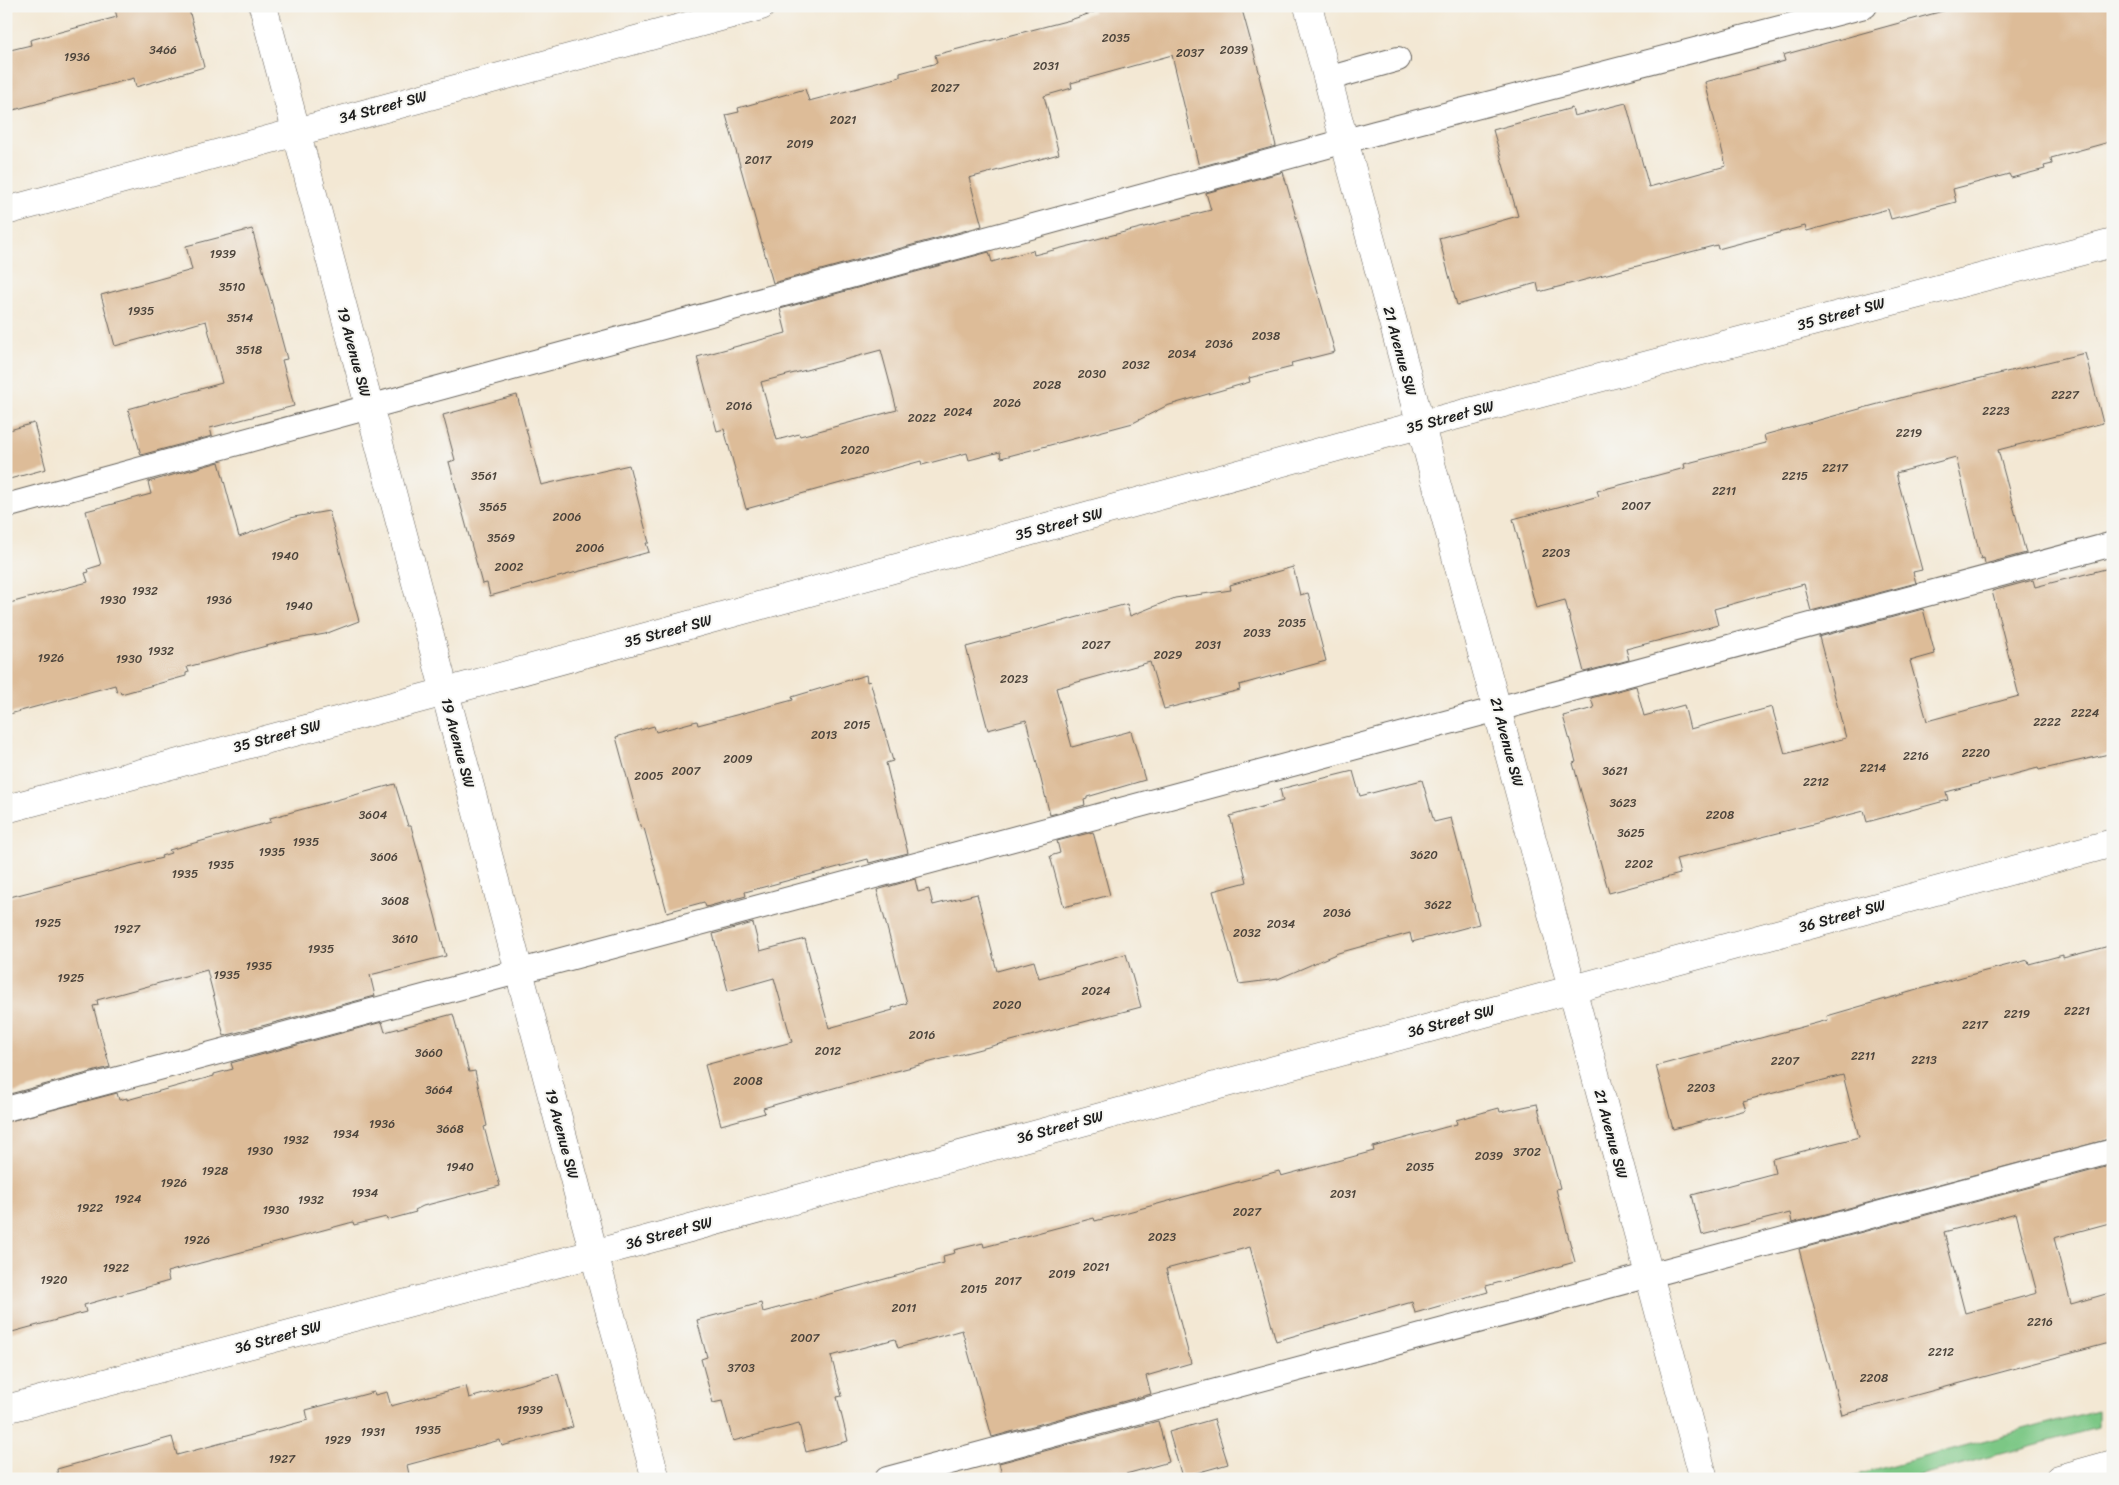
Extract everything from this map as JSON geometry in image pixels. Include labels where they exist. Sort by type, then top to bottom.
[{"type":"street","name":"19 Avenue SW","points":[[262,6],[594,1254],[656,1479]]},
{"type":"street","name":"34 Street SW","points":[[6,211],[760,6]]},
{"type":"street","name":"21 Avenue SW","points":[[1308,6],[1704,1479]]},
{"type":"street","name":"35 Street SW","points":[[6,809],[444,692],[1420,425],[2113,243]]},
{"type":"street","name":"36 Street SW","points":[[6,1409],[594,1254],[2113,843]]},
{"type":"street","points":[[2059,1479],[2113,1464]]},
{"type":"lane","points":[[6,506],[1344,142],[1865,6]]},
{"type":"lane","points":[[1327,79],[1398,59]]},
{"type":"lane","points":[[6,1109],[2113,544]]},
{"type":"lane","points":[[887,1479],[2113,1151]]},
{"type":"green space","points":[[2097,1410],[2097,1428],[1907,1479],[1842,1479]]},
{"type":"building","points":[[114,6],[188,6],[204,67],[136,87],[134,78],[6,112],[6,51],[31,45],[30,40],[117,17]]},
{"type":"building","points":[[1092,6],[1241,6],[1260,75],[1276,146],[1199,167],[1172,55],[1071,83],[1072,88],[1044,96],[1059,154],[969,178],[982,226],[773,283],[726,115],[739,112],[738,108],[805,89],[809,101],[900,77],[900,73],[937,63],[935,55],[1070,20],[1094,12]]},
{"type":"building","points":[[1961,6],[2113,6],[2113,141],[2051,158],[2052,164],[2044,166],[2045,169],[2011,178],[2009,174],[1953,189],[1956,202],[1891,219],[1888,209],[1807,231],[1805,226],[1718,249],[1717,245],[1539,292],[1537,283],[1457,305],[1439,238],[1518,216],[1493,130],[1572,108],[1574,116],[1626,103],[1649,187],[1726,166],[1705,82],[1785,61],[1783,55]]},
{"type":"building","points":[[1283,172],[1335,352],[1291,363],[1292,367],[1249,378],[1250,382],[1166,406],[1133,423],[1001,458],[1000,452],[969,460],[967,453],[922,465],[921,461],[746,509],[724,429],[717,431],[697,357],[786,333],[780,309],[989,252],[992,262],[1033,250],[1034,255],[1211,210],[1206,193]],"holes":[[[881,350],[897,410],[800,436],[799,434],[777,440],[761,382]]]},
{"type":"building","points":[[252,229],[287,359],[282,360],[294,406],[210,428],[212,436],[141,455],[128,409],[222,383],[206,321],[115,346],[101,295],[192,270],[186,246]]},
{"type":"building","points":[[2085,353],[2103,423],[1998,450],[2026,553],[1985,564],[1984,558],[1981,559],[1956,457],[1896,473],[1922,570],[1913,572],[1916,583],[1811,611],[1804,584],[1714,609],[1718,625],[1626,649],[1629,660],[1584,672],[1565,600],[1536,608],[1513,519],[1599,496],[1597,491],[1685,468],[1684,464],[1766,443],[1764,435],[1915,394]]},
{"type":"building","points":[[517,395],[541,485],[629,465],[649,543],[646,543],[649,552],[490,596],[487,583],[482,584],[449,462],[455,460],[443,415]]},
{"type":"building","points":[[34,423],[46,469],[6,480],[6,431]]},
{"type":"building","points":[[219,462],[239,537],[294,517],[329,511],[359,621],[325,634],[285,641],[187,667],[189,672],[186,673],[186,676],[121,694],[120,691],[117,692],[115,685],[6,715],[6,604],[88,582],[85,573],[89,572],[88,569],[101,565],[86,511],[151,494],[148,482]]},
{"type":"building","points":[[1293,567],[1300,595],[1308,593],[1326,661],[1239,685],[1240,690],[1164,709],[1150,662],[1056,688],[1072,747],[1131,731],[1145,780],[1087,797],[1084,800],[1085,805],[1050,815],[1026,720],[988,730],[966,647],[1127,604],[1130,616],[1175,598],[1231,590],[1230,585]]},
{"type":"building","points":[[2113,567],[2113,753],[2039,770],[2038,768],[1946,792],[1948,800],[1867,822],[1864,811],[1676,859],[1680,874],[1609,893],[1573,763],[1576,762],[1563,716],[1594,708],[1591,698],[1636,686],[1644,716],[1684,705],[1690,729],[1772,707],[1785,754],[1846,738],[1819,637],[1923,609],[1935,654],[1910,661],[1927,721],[2019,696],[1992,591],[2033,580],[2035,587]]},
{"type":"building","points":[[866,675],[867,682],[870,681],[893,761],[886,763],[908,853],[869,863],[868,859],[745,892],[746,896],[706,907],[704,902],[667,912],[644,828],[641,829],[616,737],[654,726],[656,732],[697,721],[698,725],[793,700],[792,697]]},
{"type":"building","points":[[1353,771],[1360,796],[1422,780],[1434,822],[1451,818],[1479,924],[1412,942],[1410,933],[1338,953],[1278,979],[1239,984],[1213,891],[1247,882],[1230,816],[1283,801],[1280,789]]},
{"type":"building","points":[[395,784],[408,826],[411,826],[446,956],[370,975],[375,996],[224,1036],[207,970],[97,1000],[98,1005],[93,1006],[110,1067],[6,1095],[6,898],[162,858],[161,856],[171,853],[169,850],[271,822],[270,818]]},
{"type":"building","points":[[1093,832],[1110,895],[1064,907],[1050,856],[1060,853],[1057,841]]},
{"type":"building","points":[[915,879],[918,892],[929,889],[933,905],[977,894],[997,971],[1034,961],[1039,978],[1126,954],[1141,1007],[862,1080],[763,1108],[765,1113],[721,1125],[705,1065],[792,1042],[774,978],[728,991],[713,934],[753,923],[760,951],[805,939],[829,1028],[893,1010],[892,1008],[907,1003],[877,890]]},
{"type":"building","points":[[2113,945],[2113,1138],[1792,1223],[1790,1213],[1702,1235],[1692,1195],[1775,1173],[1772,1159],[1859,1137],[1843,1075],[1743,1101],[1746,1110],[1673,1129],[1656,1066],[1828,1020],[1827,1016],[1962,977],[2028,960],[2029,964],[2063,955],[2063,958]]},
{"type":"building","points":[[453,1014],[469,1072],[475,1071],[487,1126],[484,1127],[500,1186],[423,1206],[415,1210],[416,1212],[387,1220],[386,1217],[354,1225],[353,1222],[167,1272],[169,1281],[84,1305],[86,1312],[12,1332],[6,1309],[6,1122],[117,1093],[119,1100],[127,1098],[127,1100],[214,1076],[214,1074],[233,1069],[231,1063],[382,1022],[385,1032]]},
{"type":"building","points":[[1537,1104],[1560,1188],[1556,1189],[1575,1262],[1486,1286],[1488,1292],[1415,1313],[1412,1302],[1276,1341],[1250,1247],[1166,1269],[1191,1363],[1146,1376],[1151,1394],[992,1437],[962,1330],[898,1348],[895,1339],[831,1356],[842,1396],[837,1397],[848,1441],[806,1452],[799,1424],[733,1441],[722,1401],[713,1403],[701,1359],[707,1357],[697,1320],[761,1303],[763,1312],[944,1263],[943,1256],[955,1253],[954,1250],[983,1243],[984,1247],[1094,1218],[1095,1221],[1279,1171],[1281,1176],[1374,1151],[1373,1147],[1457,1124],[1456,1120],[1499,1108],[1500,1112]]},
{"type":"building","points":[[2113,1165],[2113,1222],[2054,1238],[2071,1304],[2113,1292],[2113,1342],[1842,1415],[1799,1249]],"holes":[[[2016,1213],[2037,1293],[1965,1313],[1944,1232]]]},
{"type":"building","points":[[558,1374],[573,1427],[502,1446],[500,1440],[407,1465],[410,1479],[58,1479],[57,1469],[172,1437],[177,1455],[308,1420],[306,1410],[374,1392],[375,1395],[387,1392],[391,1406],[466,1386],[469,1398]]},
{"type":"building","points":[[1214,1419],[1228,1464],[1182,1477],[1169,1432]]},
{"type":"building","points":[[1158,1421],[1169,1462],[1108,1479],[1003,1479],[999,1463]]}]
